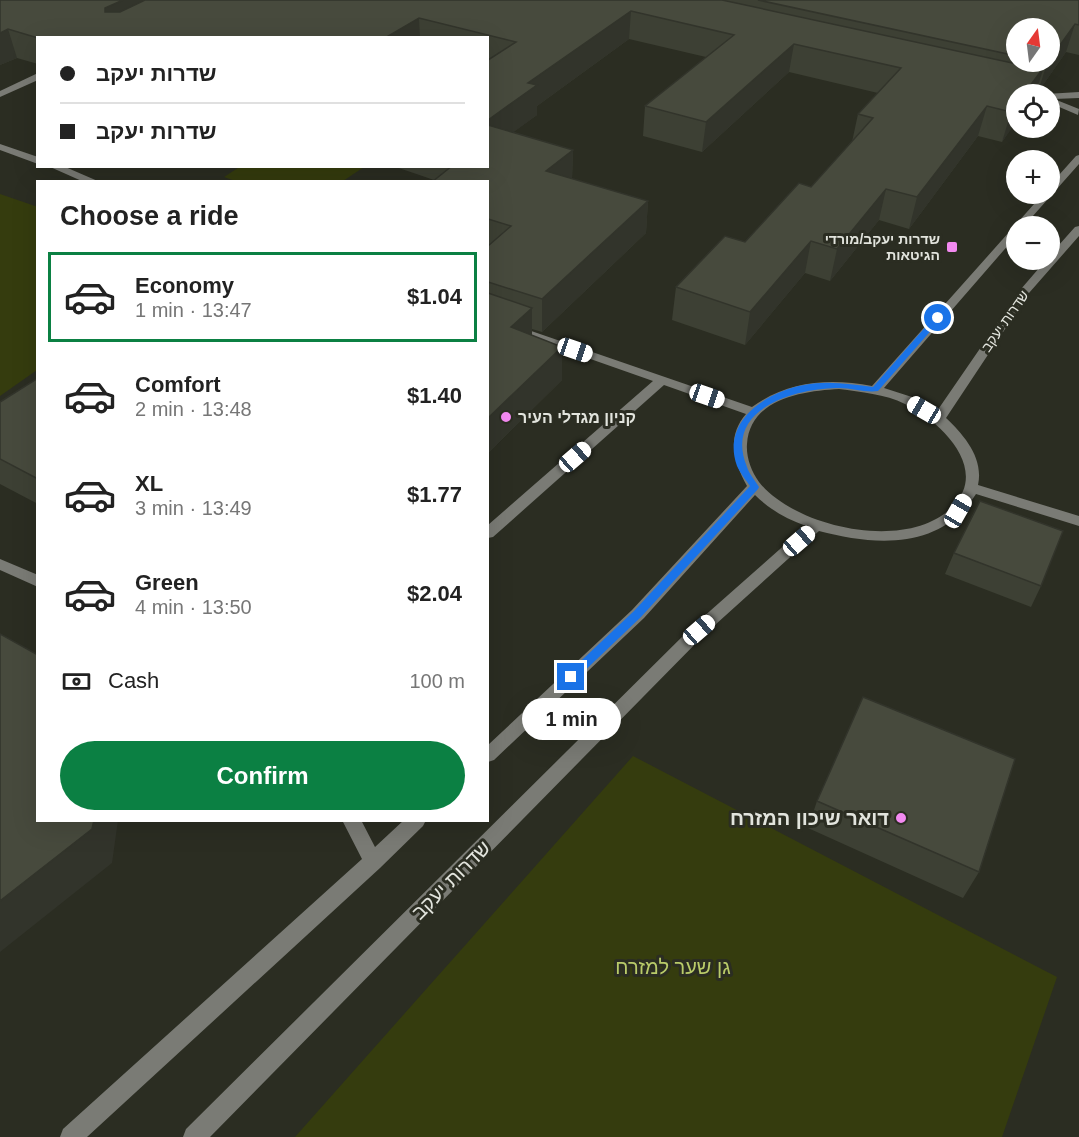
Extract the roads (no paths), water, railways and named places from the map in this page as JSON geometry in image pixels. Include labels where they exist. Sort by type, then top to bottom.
[{"type":"street","points":[[0,94],[36,77]]},
{"type":"street","points":[[1060,97],[1079,95]]},
{"type":"street","points":[[1060,103],[1078,112],[1079,100]]},
{"type":"street","points":[[0,147],[36,160]]},
{"type":"street","points":[[1060,180],[1079,158]]},
{"type":"street","points":[[58,168],[89,180]]},
{"type":"street","points":[[1028,216],[1038,204]]},
{"type":"street","name":"שדרות יעקב","points":[[939,418],[1025,291],[1079,229]]},
{"type":"street","points":[[875,390],[1006,241]]},
{"type":"street","points":[[489,320],[752,412]]},
{"type":"street","points":[[489,532],[662,380]]},
{"type":"street","points":[[839,385],[875,390],[909,401],[939,418],[960,440],[972,464],[971,488],[958,511],[932,527],[905,534],[856,536],[816,526],[780,510],[754,487],[742,467],[738,447],[742,428],[752,412],[775,396],[804,387],[839,385]]},
{"type":"street","points":[[489,754],[638,614],[754,487]]},
{"type":"street","points":[[971,488],[1079,521]]},
{"type":"street","name":"שדרות יעקב","points":[[194,1137],[699,630],[816,526]]},
{"type":"street","points":[[0,564],[36,581]]},
{"type":"street","points":[[352,822],[373,862]]},
{"type":"street","points":[[71,1137],[415,822]]},
{"type":"place","name":"שדרות יעקב/מורדי הגיטאות","points":[[952,247]]},
{"type":"place","name":"קניון מגדלי העיר","points":[[506,417]]},
{"type":"place","name":"דואר שיכון המזרח","points":[[901,818]]},
{"type":"park label","name":"גן שער למזרח","points":[[673,967]]}]
